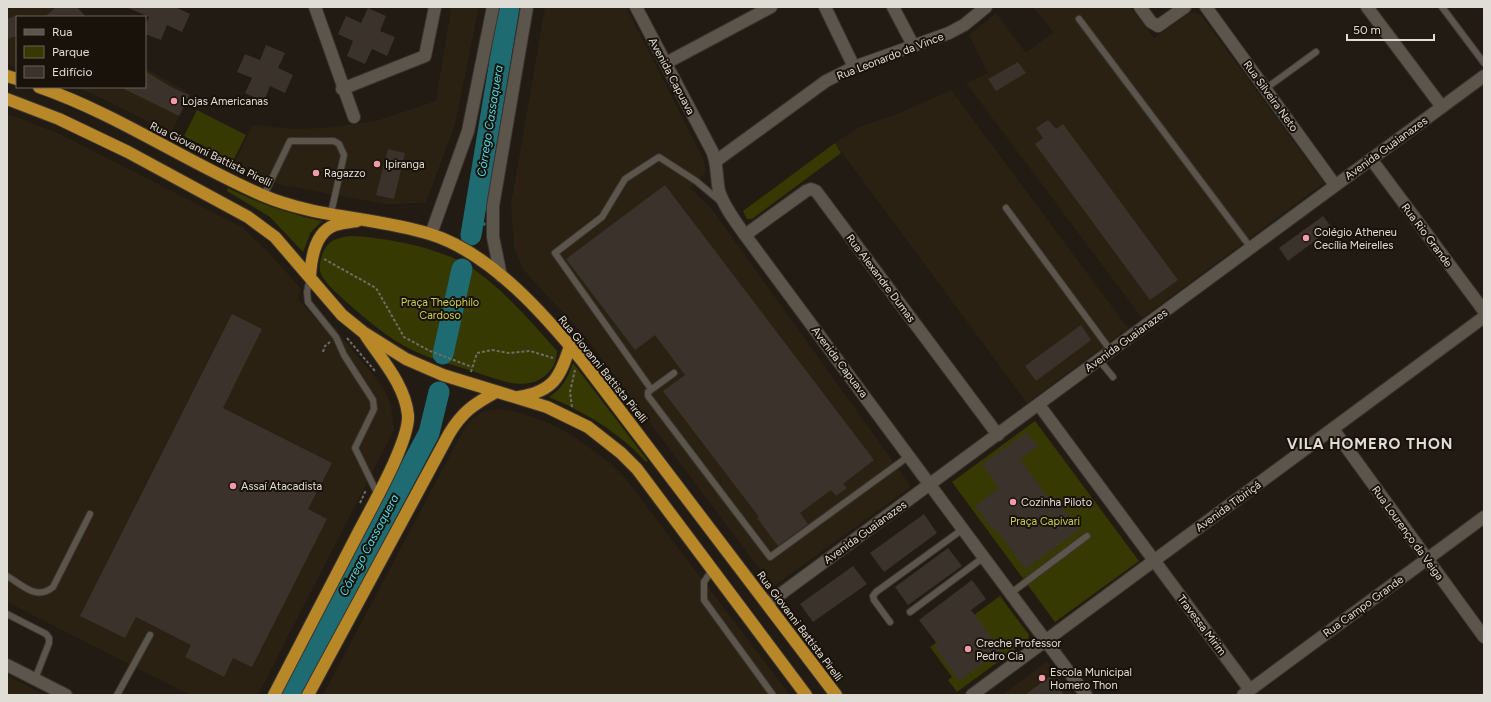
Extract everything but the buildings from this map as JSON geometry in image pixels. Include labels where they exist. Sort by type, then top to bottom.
[{"type":"highway","name":"Rua Giovanni Battista Pirelli","points":[[41,88],[94,110],[232,181],[264,195],[295,205],[431,234],[471,254],[501,276],[541,313],[570,346],[580,367],[767,604],[836,695]]},
{"type":"highway","points":[[7,99],[59,119],[107,142],[248,217],[275,237],[342,315],[363,332],[390,349],[424,367],[496,392],[547,407],[588,427],[604,439],[637,469],[806,695]]},
{"type":"highway","points":[[310,276],[313,253],[318,241],[327,230],[334,225],[360,220]]},
{"type":"highway","points":[[274,695],[378,495],[404,439],[407,428],[408,417],[406,402],[401,389],[363,332]]},
{"type":"highway","points":[[517,397],[531,395],[551,386],[558,378],[570,346]]},
{"type":"highway","points":[[308,695],[452,428],[470,407],[496,392]]},
{"type":"street","points":[[315,7],[342,89],[354,117]]},
{"type":"street","points":[[342,89],[425,56],[435,7]]},
{"type":"street","points":[[431,234],[470,124],[493,7]]},
{"type":"street","points":[[501,276],[493,237],[493,206],[527,7]]},
{"type":"street","name":"Avenida Capuava","points":[[636,7],[716,161],[720,192],[726,206],[745,235],[1086,695]]},
{"type":"street","points":[[666,63],[771,7]]},
{"type":"street","points":[[825,7],[854,67]]},
{"type":"street","points":[[893,7],[913,45]]},
{"type":"street","name":"Rua Leonardo da Vince","points":[[716,161],[826,81],[854,67],[954,30],[964,25],[986,7]]},
{"type":"street","points":[[1140,7],[1151,22],[1158,26],[1185,7]]},
{"type":"street","name":"Rua Silveira Neto","points":[[1206,7],[1335,185]]},
{"type":"street","points":[[1367,7],[1442,107]]},
{"type":"street","name":"Avenida Guaianazes","points":[[767,604],[1484,76]]},
{"type":"street","name":"Rua Rio Grande","points":[[1371,159],[1484,311]]},
{"type":"street","name":"Rua Alexandre Dumas","points":[[745,235],[806,191],[811,189],[816,191],[998,435]]},
{"type":"street","name":"Avenida Tibiriçá","points":[[972,695],[1484,317]]},
{"type":"street","points":[[1039,405],[1154,561]]},
{"type":"street","name":"Rua Lourenço da Veiga","points":[[1333,429],[1484,637]]},
{"type":"street","name":"Rua Campo Grande","points":[[1246,692],[1484,517]]},
{"type":"street","name":"Travessa Mirim","points":[[1154,561],[1246,692]]},
{"type":"street","points":[[7,665],[66,695]]},
{"type":"lane","points":[[1442,7],[1484,63]]},
{"type":"lane","points":[[1079,19],[1251,248]]},
{"type":"lane","points":[[1265,89],[1316,52]]},
{"type":"lane","points":[[264,195],[290,141],[334,141],[339,144],[344,155],[331,213]]},
{"type":"lane","points":[[651,389],[555,253],[602,217],[624,179],[659,157],[696,181],[726,206]]},
{"type":"lane","points":[[1006,208],[1111,351]]},
{"type":"lane","points":[[310,276],[307,292],[308,302],[336,337],[344,355],[373,400],[374,409],[355,448],[378,495]]},
{"type":"lane","points":[[1099,360],[1113,377]]},
{"type":"lane","points":[[674,373],[651,389],[648,392],[648,396],[770,557],[910,456]]},
{"type":"lane","points":[[7,576],[31,591],[39,594],[46,593],[53,587],[90,514]]},
{"type":"lane","points":[[890,622],[874,600],[873,596],[876,592],[963,528]]},
{"type":"lane","points":[[1011,593],[1087,536]]},
{"type":"lane","points":[[910,612],[984,557]]},
{"type":"lane","points":[[712,570],[704,582],[704,600],[773,695]]},
{"type":"lane","points":[[7,614],[46,634],[50,638],[50,644],[34,679]]},
{"type":"lane","points":[[118,695],[150,635]]},
{"type":"path","points":[[313,253],[376,288],[404,337],[430,352],[472,367],[478,353],[492,350],[508,352],[530,351],[556,359],[564,365],[580,367],[570,392],[572,407],[567,417]]},
{"type":"path","points":[[344,335],[379,376]]},
{"type":"path","points":[[357,508],[371,481]]},
{"type":"shaded area","points":[[15,7],[77,7],[85,16],[16,16],[16,68],[7,64],[7,10]]},
{"type":"shaded area","points":[[451,7],[479,7],[455,124],[426,203],[387,204],[281,185],[234,163],[253,125],[294,129],[326,128],[376,121],[436,101]]},
{"type":"shaded area","points":[[545,7],[626,7],[703,158],[706,172],[690,188],[711,208],[910,485],[909,488],[773,587],[584,335],[528,275],[522,267],[514,247],[511,204]]},
{"type":"shaded area","points":[[1033,7],[1130,7],[1154,38],[1189,13],[1194,12],[1201,15],[1324,183],[1142,318],[966,83],[988,73],[969,35],[996,13],[1026,53],[1053,32]]},
{"type":"shaded area","points":[[146,69],[191,94],[171,133],[91,93],[76,88],[146,88]]},
{"type":"shaded area","points":[[951,90],[1128,328],[1027,403],[835,143],[857,128],[904,111]]},
{"type":"shaded area","points":[[9,114],[60,134],[242,227],[271,255],[301,289],[298,299],[322,326],[328,320],[379,382],[386,393],[391,405],[394,430],[258,695],[190,695],[7,602],[7,119]]},
{"type":"shaded area","points":[[499,409],[515,411],[544,421],[572,435],[610,463],[625,478],[790,695],[323,695],[465,427],[473,418],[484,411]]},
{"type":"shaded area","name":"Escola Municipal Homero Thon","points":[[1047,661],[1073,695],[1002,695]]},
{"type":"shaded area","points":[[7,676],[45,695],[7,695]]},
{"type":"green space","points":[[197,110],[246,135],[233,161],[184,136]]},
{"type":"green space","points":[[835,143],[841,153],[752,219],[747,219],[743,211]]},
{"type":"green space","points":[[228,188],[274,208],[322,221],[311,232],[303,252],[270,217],[227,191]]},
{"type":"green space","name":"Praça Theóphilo Cardoso","points":[[350,236],[379,238],[410,244],[441,253],[467,265],[504,294],[557,351],[553,367],[546,375],[538,380],[520,384],[511,383],[427,357],[394,339],[376,327],[344,300],[332,289],[321,273],[320,268],[322,255],[329,243],[336,239]]},
{"type":"green space","points":[[573,363],[648,461],[646,462],[636,451],[601,424],[576,409],[549,397],[564,383]]},
{"type":"green space","name":"Praça Capivari","points":[[1035,421],[1139,561],[1055,622],[952,482]]},
{"type":"green space","points":[[1000,596],[1029,635],[1028,640],[957,692],[948,680],[952,677],[930,647]]},
{"type":"waterway","name":"Córrego Cassaquera","points":[[471,235],[509,7]]},
{"type":"waterway","points":[[475,223],[484,224]]},
{"type":"waterway","name":"Córrego Cassaquera","points":[[443,354],[462,269]]},
{"type":"waterway","name":"Córrego Cassaquera","points":[[290,695],[429,433],[439,392]]},
{"type":"place","name":"Lojas Americanas","points":[[174,101]]},
{"type":"place","name":"Ipiranga","points":[[377,164]]},
{"type":"place","name":"Ragazzo","points":[[316,173]]},
{"type":"place","name":"Colégio Atheneu Cecília Meirelles","points":[[1306,238]]},
{"type":"place","name":"Assaí Atacadista","points":[[233,486]]},
{"type":"place","name":"Cozinha Piloto","points":[[1013,502]]},
{"type":"place","name":"Creche Professor Pedro Cia","points":[[968,649]]},
{"type":"place","name":"Escola Municipal Homero Thon","points":[[1042,678]]},
{"type":"district","name":"VILA HOMERO THON","points":[[1370,444]]}]
